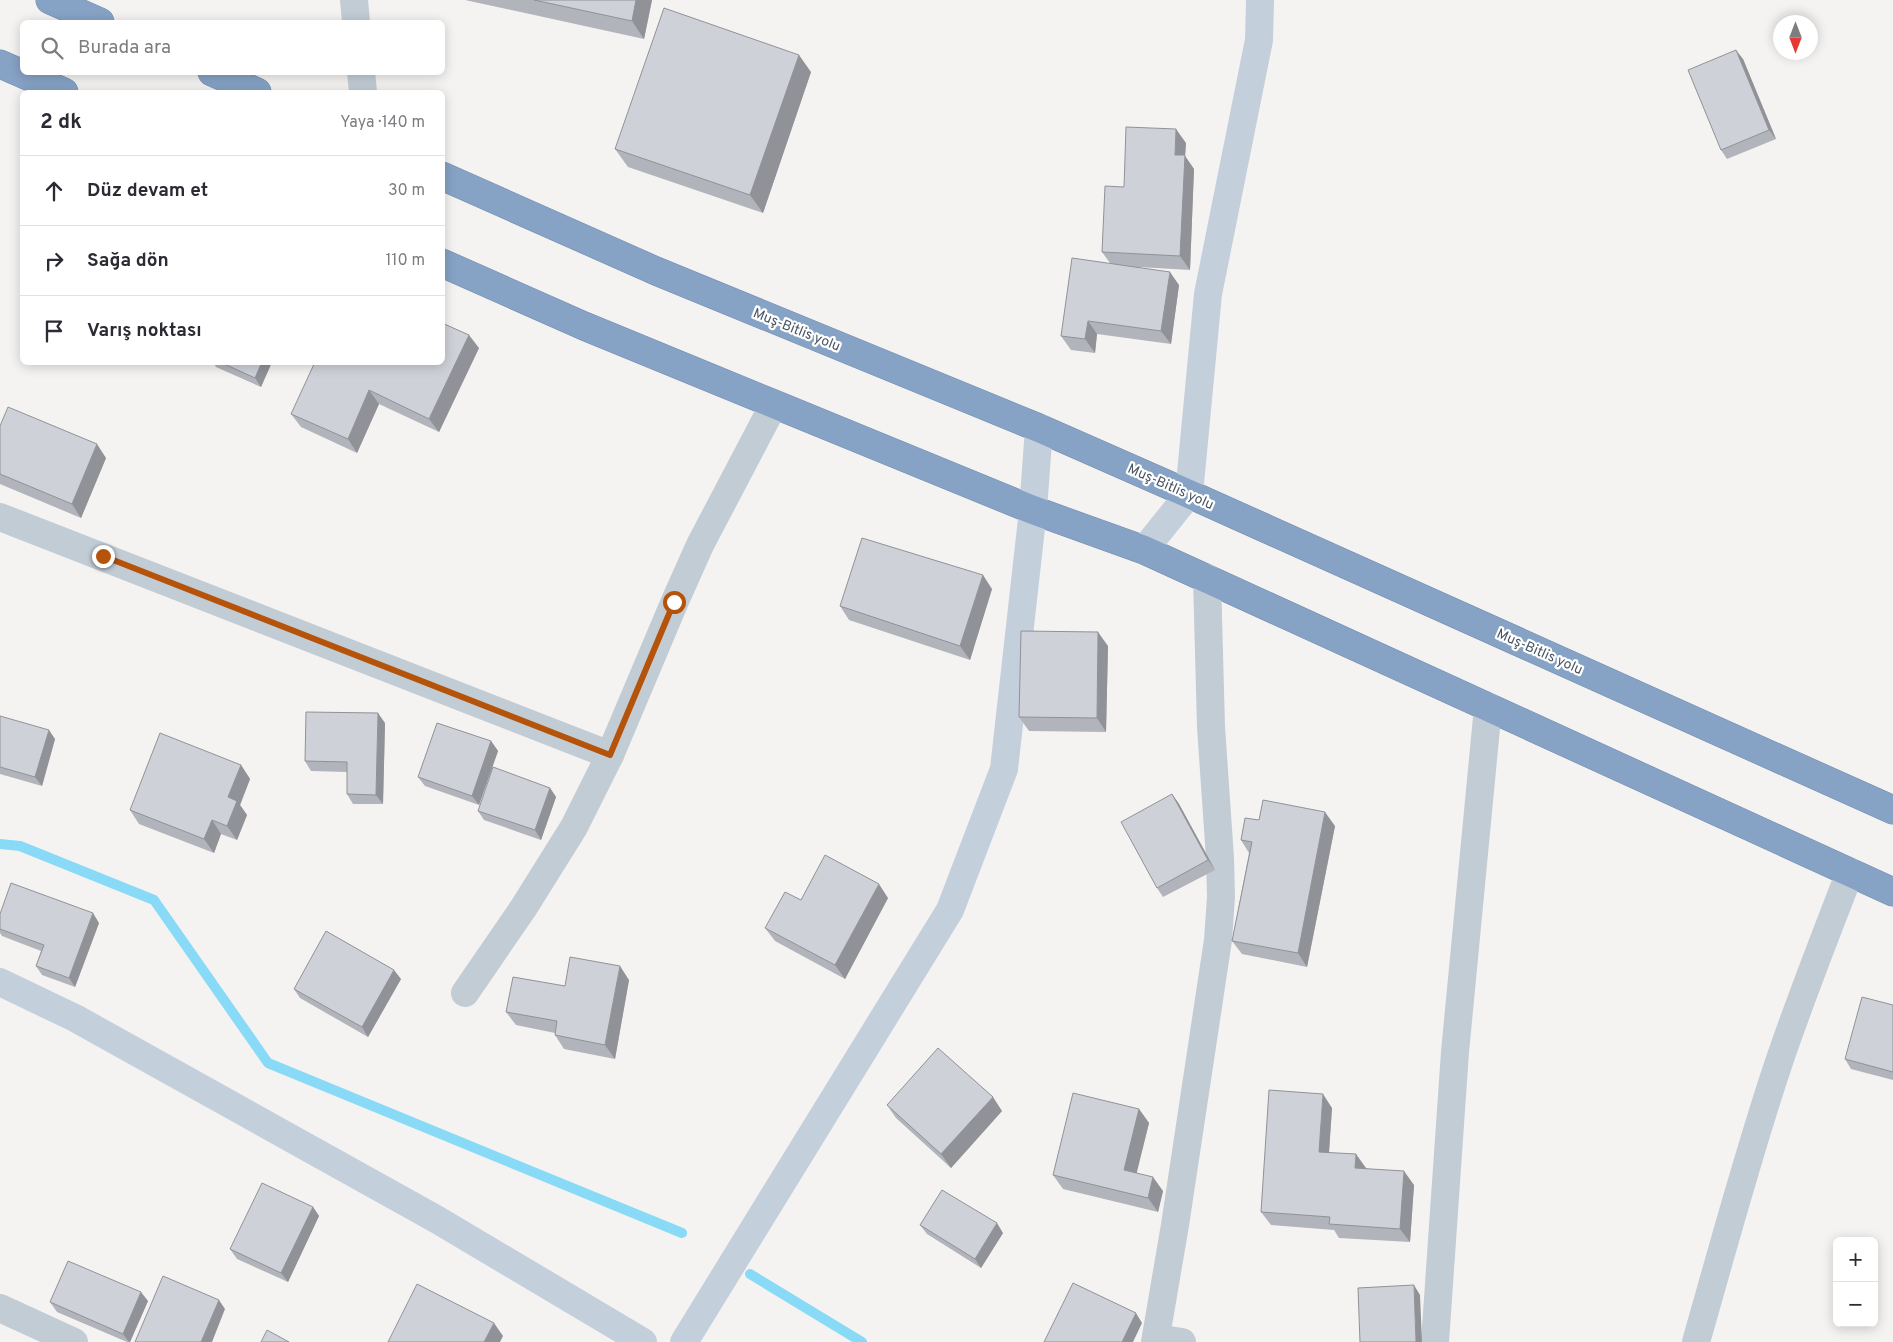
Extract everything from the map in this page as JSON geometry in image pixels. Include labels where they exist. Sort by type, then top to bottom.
[{"type":"highway","points":[[50,0],[95,20]]},
{"type":"highway","points":[[0,64],[20,73]]},
{"type":"highway","points":[[25,75],[59,90]]},
{"type":"highway","points":[[219,75],[252,90]]},
{"type":"highway","name":"Muş-Bitlis yolu","points":[[445,177],[656,271],[1039,428],[1893,810]]},
{"type":"highway","points":[[445,264],[584,326],[1033,510],[1144,550],[1893,892]]},
{"type":"street","points":[[354,0],[356,20]]},
{"type":"street","points":[[1144,550],[1189,494],[1208,294],[1258,40],[1260,0]]},
{"type":"street","points":[[361,75],[364,90]]},
{"type":"street","points":[[465,993],[524,907],[574,828],[610,755],[700,545],[774,404]]},
{"type":"street","points":[[684,1342],[950,910],[1004,769],[1033,510],[1039,428]]},
{"type":"street","points":[[0,516],[610,755]]},
{"type":"street","points":[[1165,1341],[1218,940],[1220,905],[1220,858],[1211,727],[1207,578]]},
{"type":"street","points":[[1435,1342],[1454,1052],[1488,707]]},
{"type":"street","points":[[1696,1342],[1752,1145],[1802,995],[1850,872]]},
{"type":"street","points":[[0,982],[76,1018],[436,1219],[643,1342]]},
{"type":"street","points":[[0,1308],[74,1342]]},
{"type":"building","points":[[534,0],[636,0],[632,21]]},
{"type":"building","points":[[664,8],[799,55],[750,195],[615,149]]},
{"type":"building","points":[[1736,50],[1769,130],[1721,150],[1688,70]]},
{"type":"building","points":[[1126,127],[1176,129],[1175,155],[1185,155],[1180,256],[1102,252],[1105,186],[1124,187]]},
{"type":"building","points":[[1072,258],[1170,272],[1161,331],[1088,321],[1085,339],[1061,336]]},
{"type":"building","points":[[445,324],[469,335],[429,419],[369,390],[348,439],[291,414],[314,365],[445,365]]},
{"type":"building","points":[[227,365],[261,365],[255,378]]},
{"type":"building","points":[[8,407],[97,444],[72,504],[0,474],[0,426]]},
{"type":"building","points":[[862,538],[983,575],[960,646],[840,606]]},
{"type":"building","points":[[1021,631],[1098,632],[1097,718],[1019,717]]},
{"type":"building","points":[[306,712],[378,713],[376,795],[347,794],[347,762],[305,761]]},
{"type":"building","points":[[0,716],[49,730],[35,777],[0,767]]},
{"type":"building","points":[[437,723],[491,741],[472,796],[418,777]]},
{"type":"building","points":[[160,733],[241,765],[228,797],[237,801],[227,826],[212,820],[204,839],[130,810]]},
{"type":"building","points":[[493,767],[550,788],[535,830],[478,811]]},
{"type":"building","points":[[1172,794],[1208,860],[1157,888],[1121,822]]},
{"type":"building","points":[[1263,800],[1325,812],[1298,953],[1232,941],[1252,842],[1241,840],[1245,818],[1259,820]]},
{"type":"building","points":[[825,855],[879,884],[835,965],[765,928],[785,892],[801,900]]},
{"type":"building","points":[[11,883],[93,913],[69,978],[36,966],[44,945],[0,929],[0,914]]},
{"type":"building","points":[[326,931],[394,970],[362,1027],[294,989]]},
{"type":"building","points":[[570,957],[620,966],[605,1045],[555,1035],[557,1021],[506,1012],[513,977],[565,986]]},
{"type":"building","points":[[1862,997],[1893,1005],[1893,1072],[1845,1059]]},
{"type":"building","points":[[938,1048],[993,1097],[941,1154],[887,1105]]},
{"type":"building","points":[[1269,1090],[1323,1094],[1319,1152],[1356,1154],[1355,1168],[1404,1171],[1400,1229],[1329,1224],[1330,1217],[1261,1212]]},
{"type":"building","points":[[1073,1093],[1139,1109],[1124,1170],[1153,1177],[1148,1198],[1053,1175]]},
{"type":"building","points":[[262,1183],[313,1207],[281,1273],[230,1249]]},
{"type":"building","points":[[942,1190],[997,1223],[975,1259],[920,1225]]},
{"type":"building","points":[[68,1261],[141,1292],[123,1334],[50,1302]]},
{"type":"building","points":[[163,1276],[219,1300],[201,1342],[135,1342]]},
{"type":"building","points":[[1073,1283],[1136,1313],[1122,1342],[1044,1342]]},
{"type":"building","points":[[417,1284],[494,1323],[484,1342],[388,1342]]},
{"type":"building","points":[[1414,1285],[1416,1342],[1360,1342],[1358,1288]]},
{"type":"building","points":[[267,1330],[289,1342],[261,1342]]},
{"type":"waterway","points":[[0,844],[20,846],[154,900],[268,1063],[682,1233]]},
{"type":"waterway","points":[[750,1274],[862,1342]]},
{"type":"route","points":[[103,556],[610,755],[674,602]]}]
